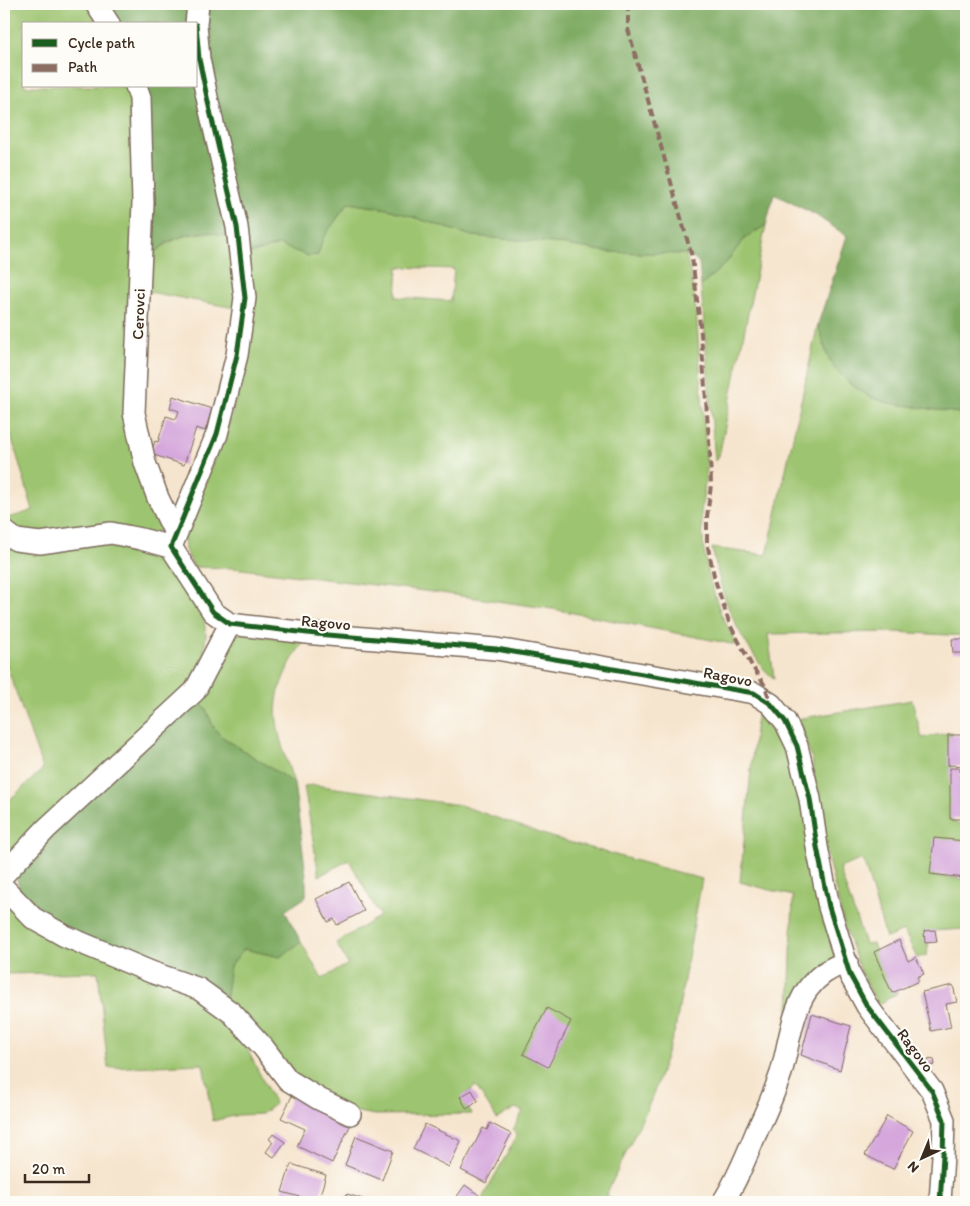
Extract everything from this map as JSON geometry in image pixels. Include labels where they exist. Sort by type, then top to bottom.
[{"type":"street","points":[[96,4],[107,22]]},
{"type":"street","points":[[196,22],[198,4]]},
{"type":"street","points":[[4,531],[16,540],[40,543],[111,533],[141,539],[173,541],[217,434],[237,355],[245,298],[237,228],[206,94],[198,48]]},
{"type":"street","name":"Cerovci","points":[[137,88],[140,98],[143,203],[134,413],[145,463],[173,541],[213,612],[230,624]]},
{"type":"street","points":[[4,874],[46,829],[195,691],[230,624]]},
{"type":"street","name":"Ragovo","points":[[230,624],[316,634],[496,649],[754,692],[771,704],[785,721],[797,746],[810,800],[829,907],[850,974],[867,1006],[932,1091],[944,1120],[940,1202]]},
{"type":"street","points":[[4,888],[33,918],[65,936],[199,989],[232,1013],[263,1046],[288,1080],[319,1099],[350,1114]]},
{"type":"street","points":[[723,1202],[736,1181],[770,1100],[780,1073],[794,1018],[803,998],[817,978],[834,966],[847,962]]},
{"type":"green space","points":[[4,4],[91,4],[102,22],[22,22],[22,88],[131,88],[135,211],[129,410],[161,524],[161,531],[149,533],[26,534],[4,523],[4,519],[33,510],[4,412]]},
{"type":"green space","points":[[105,4],[966,4],[966,414],[889,403],[870,397],[850,384],[835,369],[827,355],[818,324],[847,236],[814,214],[774,194],[766,225],[744,239],[725,264],[701,286],[699,262],[686,254],[609,252],[554,243],[472,236],[388,209],[348,203],[323,238],[318,255],[308,256],[279,245],[249,254],[231,237],[209,232],[188,234],[168,242],[145,260],[146,88],[198,88],[198,22],[117,22]]},
{"type":"green space","points":[[348,203],[388,209],[472,236],[554,243],[609,252],[686,254],[694,291],[707,469],[701,512],[704,551],[710,581],[721,614],[737,645],[553,609],[441,593],[233,568],[194,567],[185,550],[184,536],[230,420],[246,359],[249,254],[279,245],[308,256],[318,255],[323,238]],"holes":[[[398,267],[454,269],[451,301],[396,297]]]},
{"type":"green space","points":[[766,225],[719,456],[715,461],[701,286],[725,264],[744,239]]},
{"type":"green space","points":[[209,232],[231,237],[240,309],[144,291],[145,260],[174,240],[189,235]]},
{"type":"green space","points":[[818,324],[827,355],[835,369],[869,397],[889,403],[966,414],[966,636],[895,632],[768,634],[774,678],[758,662],[738,629],[727,604],[712,548],[767,555]]},
{"type":"green space","points":[[4,540],[113,541],[161,552],[203,614],[206,635],[203,660],[186,688],[4,862],[4,805],[43,769],[4,658]]},
{"type":"green space","points":[[241,633],[303,642],[283,680],[278,695],[276,711],[281,743],[294,783],[221,736],[214,728],[205,707],[192,701],[232,636]]},
{"type":"green space","points":[[912,700],[922,738],[952,732],[951,821],[966,827],[966,841],[938,840],[933,876],[966,879],[966,929],[930,931],[927,955],[917,958],[904,931],[886,938],[863,859],[839,868],[865,944],[873,943],[877,956],[897,993],[878,1005],[860,970],[844,925],[820,827],[812,759],[797,719]]},
{"type":"green space","points":[[192,701],[205,707],[214,728],[221,736],[294,783],[306,875],[306,897],[285,911],[301,942],[280,957],[244,949],[230,966],[225,1001],[97,943],[35,910],[20,891],[16,875],[21,864]]},
{"type":"green space","points":[[760,703],[790,747],[839,955],[789,1014],[793,896],[740,882],[755,729]]},
{"type":"green space","points":[[314,785],[460,805],[554,838],[702,879],[675,1030],[652,1098],[606,1195],[617,1202],[480,1202],[517,1136],[513,1130],[523,1111],[515,1108],[497,1119],[476,1086],[461,1098],[472,1114],[375,1115],[352,1111],[296,1077],[225,1001],[230,966],[244,949],[280,957],[301,942],[322,979],[348,964],[336,943],[380,916],[349,860],[319,876],[304,786]]},
{"type":"green space","points":[[4,899],[196,994],[235,1025],[275,1104],[262,1114],[238,1115],[213,1121],[203,1064],[108,1068],[98,972],[4,974]]},
{"type":"building","points":[[173,396],[212,409],[205,431],[196,428],[184,465],[151,454],[155,441],[158,442],[166,416],[176,419],[179,411],[170,408]]},
{"type":"building","points":[[952,639],[966,639],[966,653],[953,653]]},
{"type":"building","points":[[948,735],[966,735],[966,766],[948,765]]},
{"type":"building","points":[[950,768],[960,768],[960,778],[966,778],[966,819],[950,819]]},
{"type":"building","points":[[934,838],[966,841],[965,878],[930,874]]},
{"type":"building","points":[[349,882],[364,911],[337,925],[334,919],[328,922],[316,899]]},
{"type":"building","points":[[935,930],[937,942],[925,943],[924,931]]},
{"type":"building","points":[[899,940],[908,961],[916,957],[924,974],[917,977],[919,981],[892,993],[874,952]]},
{"type":"building","points":[[953,985],[957,1002],[946,1004],[951,1027],[931,1031],[922,992]]},
{"type":"building","points":[[547,1008],[571,1021],[548,1067],[523,1054]]},
{"type":"building","points":[[812,1014],[851,1026],[840,1070],[801,1055]]},
{"type":"building","points":[[934,1059],[935,1065],[929,1066],[928,1060]]},
{"type":"building","points":[[472,1090],[478,1101],[467,1109],[460,1097]]},
{"type":"building","points":[[292,1096],[351,1124],[332,1163],[297,1146],[305,1129],[281,1118]]},
{"type":"building","points":[[887,1116],[913,1131],[893,1169],[865,1155]]},
{"type":"building","points":[[490,1123],[511,1134],[486,1183],[461,1170],[483,1128],[487,1130]]},
{"type":"building","points":[[425,1124],[461,1141],[449,1167],[413,1149]]},
{"type":"building","points":[[273,1134],[285,1142],[274,1157],[266,1152],[273,1142],[269,1139]]},
{"type":"building","points":[[356,1136],[393,1151],[382,1180],[345,1165]]},
{"type":"building","points":[[291,1164],[326,1175],[318,1202],[282,1192]]},
{"type":"building","points":[[465,1185],[479,1195],[474,1202],[453,1202]]},
{"type":"building","points":[[347,1194],[372,1202],[344,1202]]},
{"type":"marked path","points":[[628,4],[628,29],[692,257],[701,334],[710,454],[711,485],[707,517],[707,543],[715,580],[730,625],[764,684],[771,703]]},
{"type":"cycle path","points":[[198,48],[208,102],[237,227],[245,298],[237,355],[217,434],[171,547],[213,612],[230,624],[316,634],[496,649],[754,693],[771,704],[785,721],[797,746],[810,799],[829,907],[850,975],[867,1006],[932,1091],[944,1120],[940,1202]]}]
